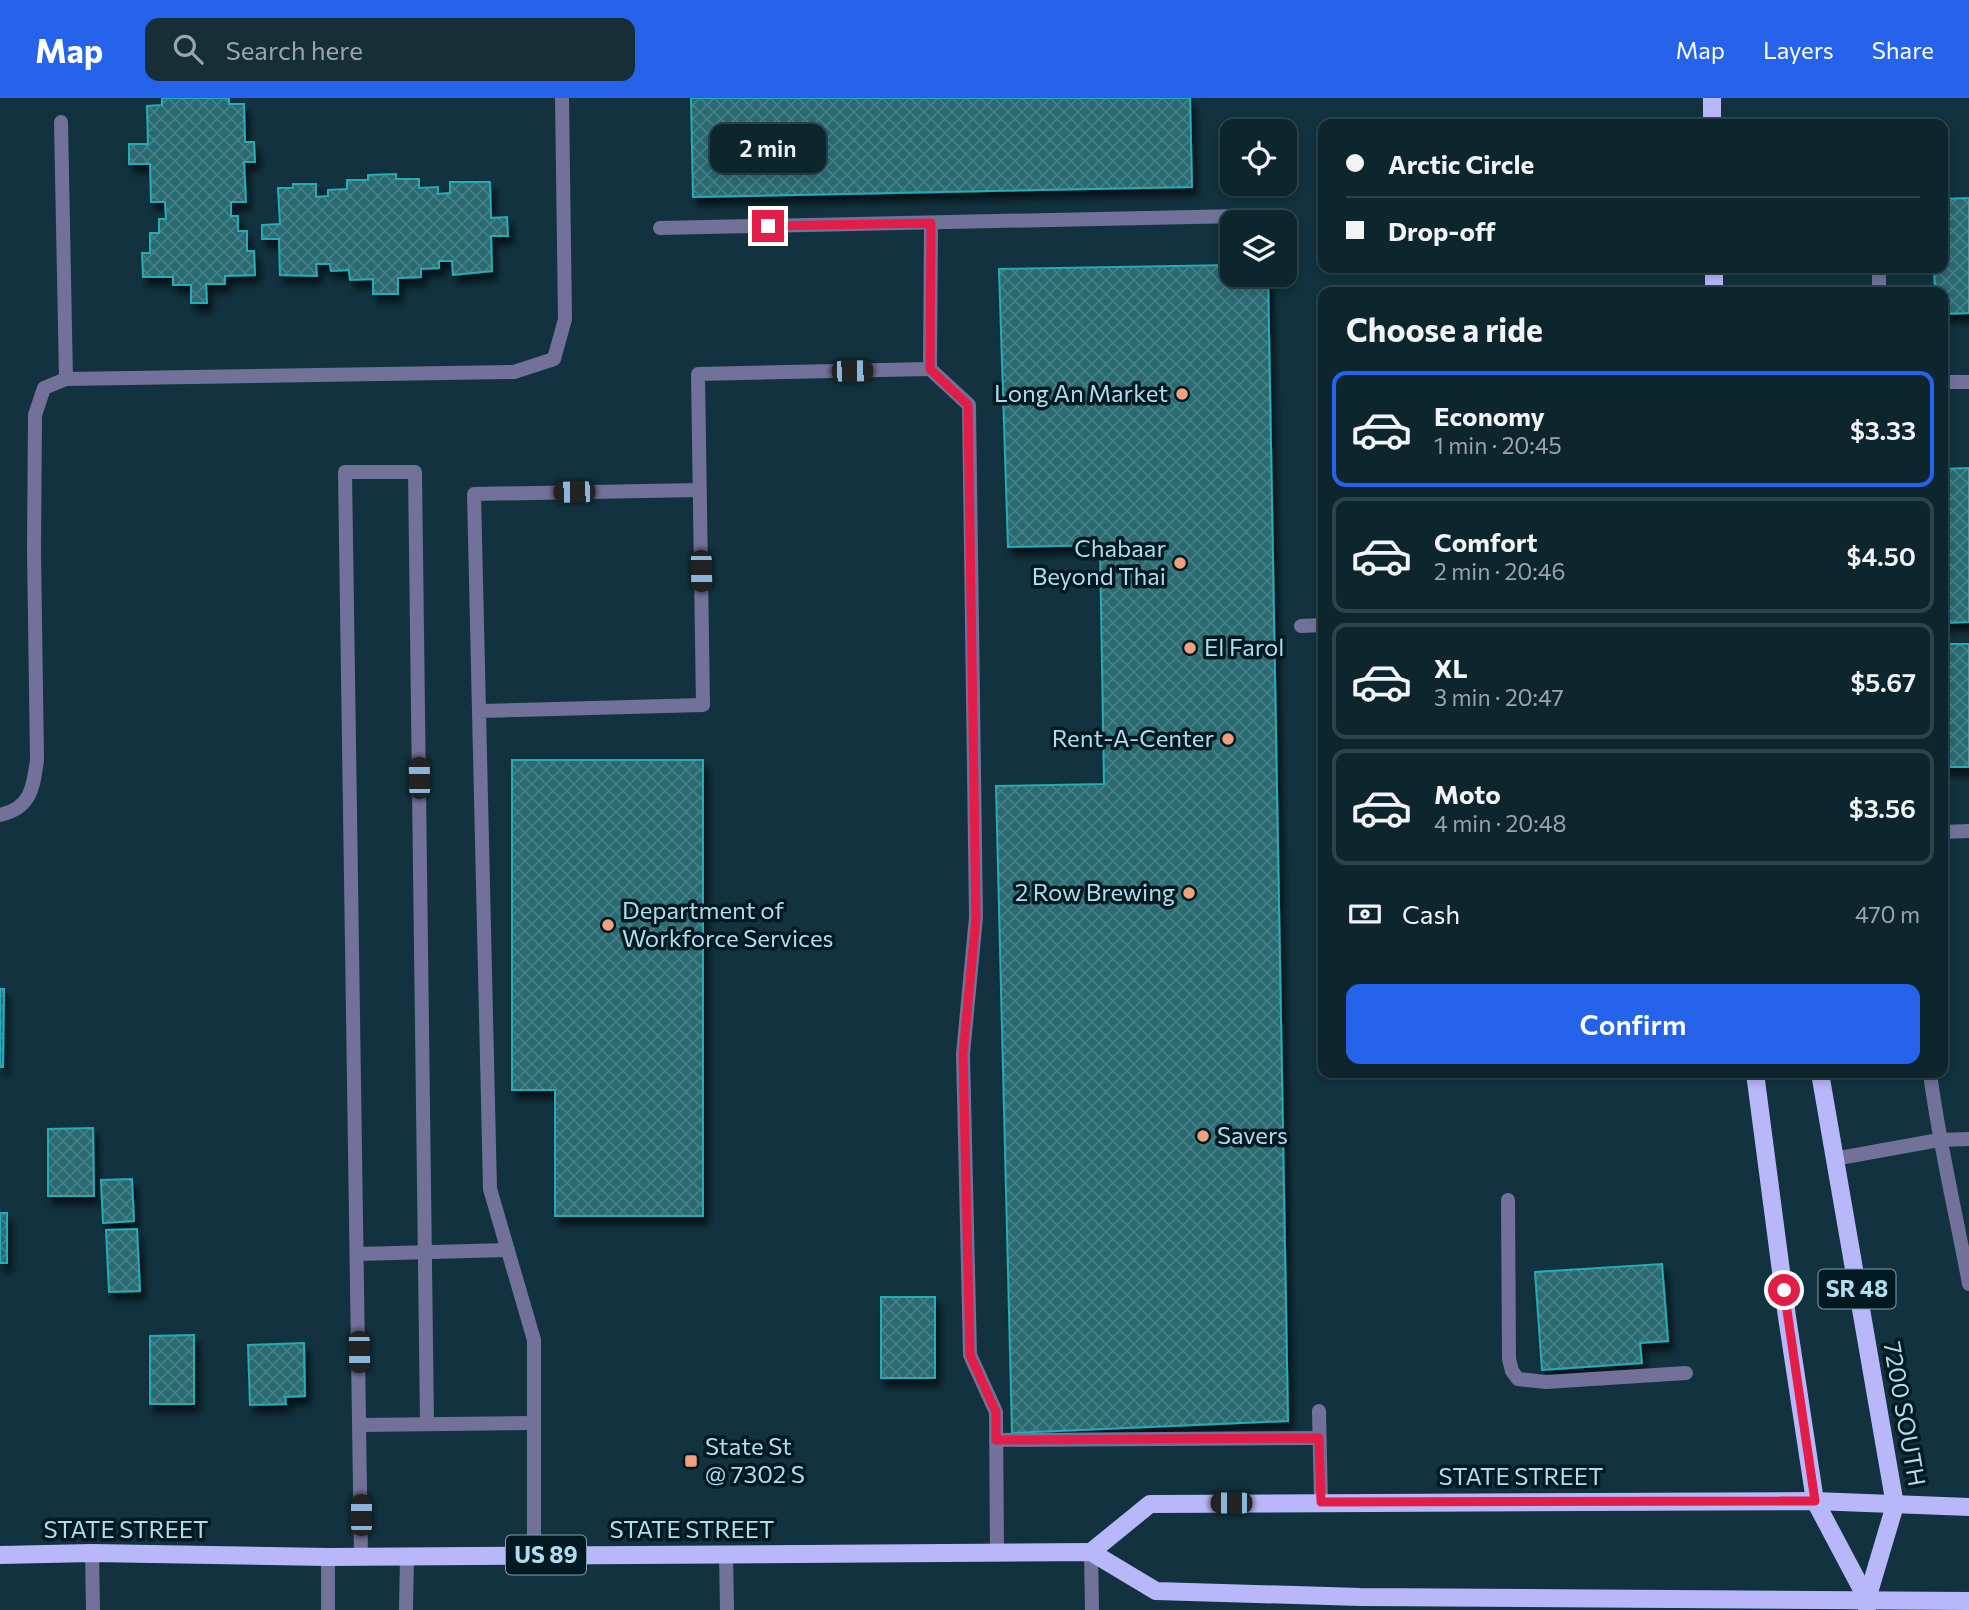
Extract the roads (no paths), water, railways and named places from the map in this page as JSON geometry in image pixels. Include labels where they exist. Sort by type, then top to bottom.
[{"type":"main road","points":[[1712,98],[1712,119]]},
{"type":"main road","name":"SR 48","points":[[1756,1078],[1787,1318],[1815,1501],[1867,1604]]},
{"type":"main road","name":"7200 SOUTH","points":[[1821,1078],[1895,1505],[1867,1604]]},
{"type":"main road","name":"STATE STREET","points":[[0,1555],[92,1553],[361,1557],[1091,1552],[1150,1504],[1815,1501],[1969,1507]]},
{"type":"main road","points":[[1091,1552],[1156,1591],[1359,1603],[1867,1604],[1969,1601]]},
{"type":"street","points":[[0,815],[14,812],[33,792],[37,760],[35,415],[44,388],[66,379],[514,372],[554,359],[565,318],[562,98]]},
{"type":"street","points":[[61,122],[66,379]]},
{"type":"street","points":[[660,228],[1220,216]]},
{"type":"street","points":[[930,369],[931,223]]},
{"type":"street","points":[[479,711],[702,705],[698,374],[930,369],[968,405],[976,918],[963,1054],[970,1355],[996,1412],[997,1553]]},
{"type":"street","points":[[1948,382],[1969,382]]},
{"type":"street","points":[[361,1557],[345,472],[415,472],[427,1423]]},
{"type":"street","points":[[534,1555],[534,1340],[491,1189],[474,494],[699,490]]},
{"type":"street","points":[[1301,626],[1318,625]]},
{"type":"street","points":[[1948,832],[1969,831]]},
{"type":"street","points":[[1931,1078],[1939,1140],[1969,1284]]},
{"type":"street","points":[[1834,1159],[1939,1140],[1969,1139]]},
{"type":"street","points":[[1508,1200],[1509,1359],[1512,1371],[1518,1379],[1546,1382],[1686,1373]]},
{"type":"street","points":[[357,1254],[508,1250]]},
{"type":"street","points":[[1319,1411],[1321,1502]]},
{"type":"street","points":[[360,1425],[534,1423]]},
{"type":"street","points":[[996,1440],[1319,1438]]},
{"type":"street","points":[[1091,1552],[1092,1610]]},
{"type":"street","points":[[92,1553],[93,1610]]},
{"type":"street","points":[[726,1554],[727,1610]]},
{"type":"street","points":[[406,1610],[407,1556]]},
{"type":"street","points":[[328,1557],[328,1610]]},
{"type":"place","name":"Long An Market","points":[[1182,394]]},
{"type":"place","name":"Chabaar Beyond Thai","points":[[1180,563]]},
{"type":"place","name":"El Farol","points":[[1190,648]]},
{"type":"place","name":"Rent-A-Center","points":[[1228,739]]},
{"type":"place","name":"2 Row Brewing","points":[[1189,893]]},
{"type":"place","name":"Department of Workforce Services","points":[[608,925]]},
{"type":"place","name":"Savers","points":[[1203,1136]]},
{"type":"place","name":"State St @ 7302 S","points":[[691,1461]]}]
